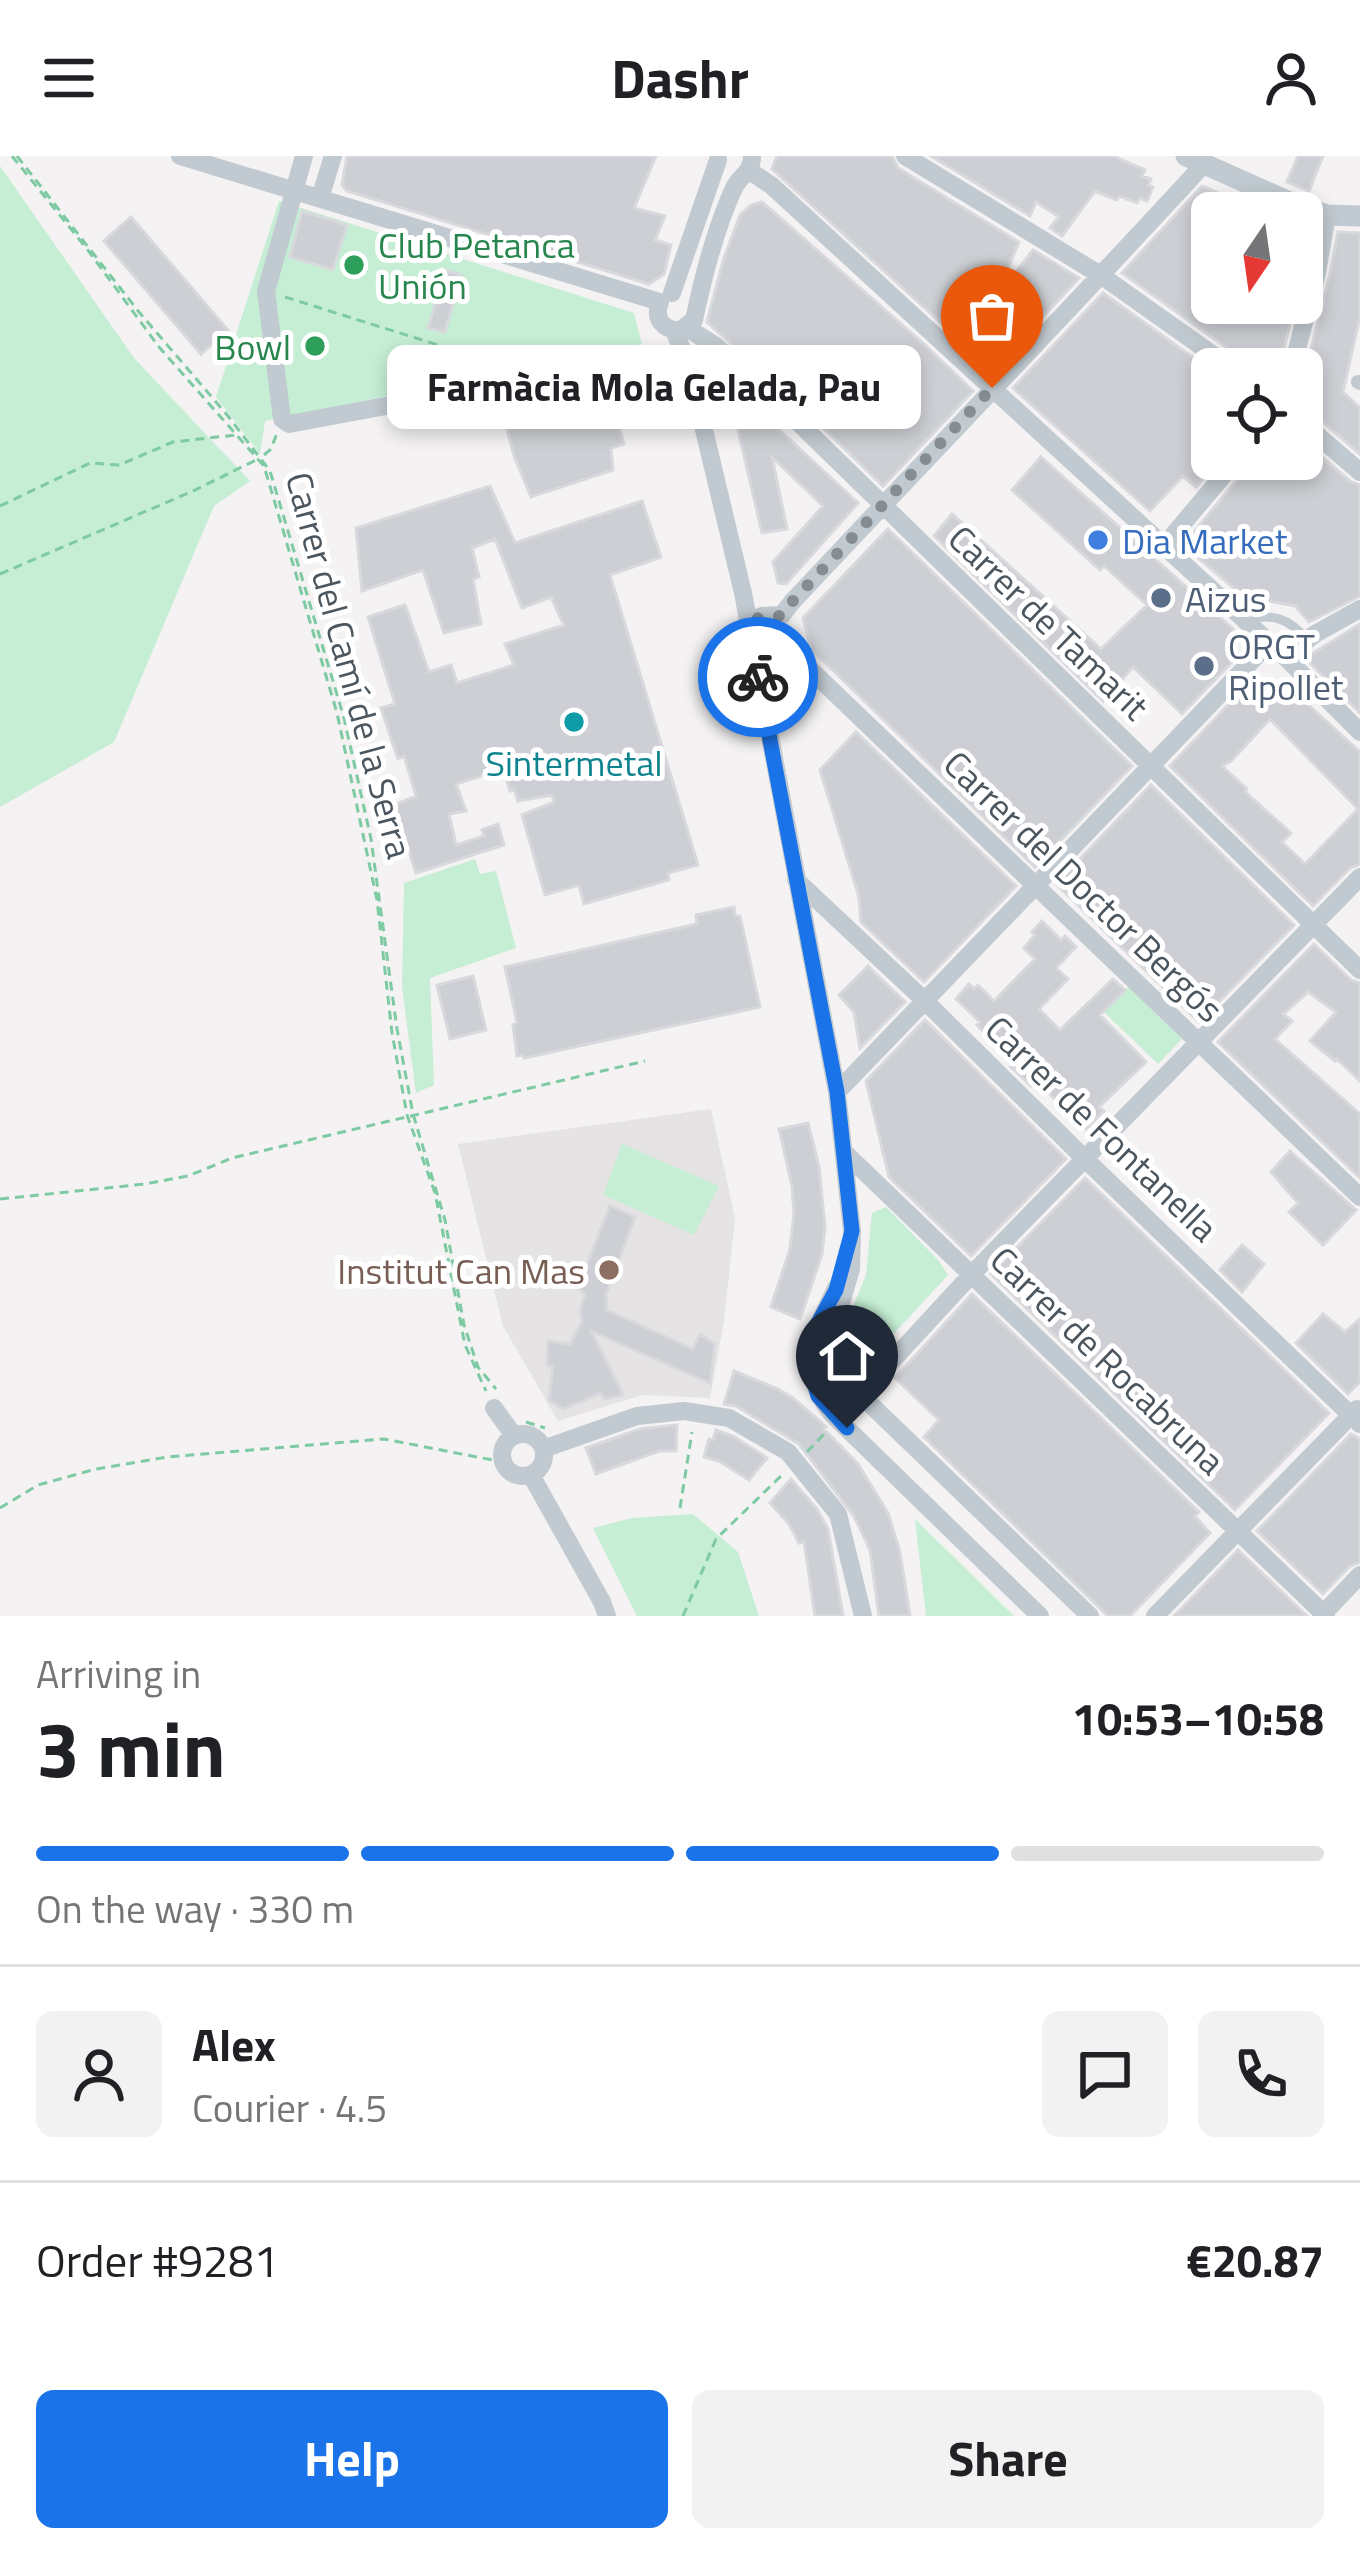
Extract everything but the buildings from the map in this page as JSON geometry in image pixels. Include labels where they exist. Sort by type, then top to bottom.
[{"type":"street","points":[[180,156],[666,297],[687,295],[696,307]]},
{"type":"street","points":[[304,156],[266,291],[285,421],[541,377],[641,413],[700,411]]},
{"type":"street","points":[[320,198],[333,156]]},
{"type":"street","points":[[905,156],[1102,276],[1203,348]]},
{"type":"street","points":[[718,158],[724,175],[748,168]]},
{"type":"street","points":[[718,158],[658,308],[663,325],[681,329],[694,320],[714,246],[735,188],[748,168]]},
{"type":"street","points":[[751,633],[762,616],[782,616],[1102,276],[1195,160],[1327,215],[1360,216]]},
{"type":"street","points":[[748,168],[1285,657],[1360,732]]},
{"type":"street","points":[[1297,348],[1327,215]]},
{"type":"street","points":[[681,329],[751,633],[837,1092],[852,1231],[851,1269],[834,1327],[833,1351],[842,1377],[1090,1616]]},
{"type":"street","name":"Carrer de Tamarit","points":[[681,329],[716,346],[1360,970]]},
{"type":"street","points":[[1323,440],[1360,472]]},
{"type":"street","points":[[1164,546],[1220,480]]},
{"type":"street","points":[[1285,657],[1360,609]]},
{"type":"street","name":"Carrer del Doctor Bergós","points":[[751,633],[781,643],[1360,1197]]},
{"type":"street","points":[[837,1092],[1269,643]]},
{"type":"street","points":[[838,1414],[1360,877]]},
{"type":"street","name":"Carrer de Fontanella","points":[[796,880],[1357,1415]]},
{"type":"street","name":"Carrer de Rocabruna","points":[[844,1152],[1323,1615]]},
{"type":"street","points":[[852,1231],[836,1290],[812,1334],[810,1368],[818,1396],[1040,1616]]},
{"type":"street","points":[[834,1327],[858,1351],[895,1356]]},
{"type":"street","points":[[499,1404],[515,1427],[548,1447]]},
{"type":"street","points":[[515,1427],[505,1444],[503,1462],[517,1475],[531,1474],[540,1467],[548,1447],[637,1416],[684,1411],[729,1418],[788,1452],[838,1514],[863,1616]]},
{"type":"street","points":[[1155,1616],[1357,1415]]},
{"type":"street","points":[[531,1474],[607,1616]]},
{"type":"street","points":[[1323,1615],[1360,1576]]},
{"type":"lane","points":[[1241,617],[1286,620],[1306,640]]},
{"type":"path","name":"Carrer del Camí de la Serra","points":[[14,156],[159,347],[259,458]]},
{"type":"path","points":[[14,156],[259,458],[276,486],[344,718],[371,839],[410,1114],[435,1193],[465,1345],[499,1404]]},
{"type":"path","points":[[266,291],[541,377]]},
{"type":"path","points":[[0,574],[259,458],[272,449],[285,421]]},
{"type":"path","points":[[0,506],[90,463],[119,465],[173,442],[238,435]]},
{"type":"path","points":[[0,1199],[188,1176],[232,1158],[645,1061]]},
{"type":"path","points":[[410,1114],[445,1220],[464,1324],[478,1367],[499,1404]]},
{"type":"path","points":[[680,1508],[695,1412]]},
{"type":"path","points":[[683,1616],[723,1529],[829,1430],[838,1414]]},
{"type":"path","points":[[515,1427],[546,1428],[548,1447]]},
{"type":"path","points":[[0,1508],[38,1485],[96,1468],[166,1456],[384,1439],[503,1462]]},
{"type":"shaded area","name":"Institut Can Mas","points":[[711,1109],[735,1218],[710,1398],[642,1395],[558,1421],[503,1326],[458,1144]]},
{"type":"green space","points":[[0,166],[134,358],[250,481],[214,506],[114,742],[0,807]]},
{"type":"green space","points":[[279,201],[634,313],[642,344],[265,421],[260,454],[216,397]]},
{"type":"green space","points":[[475,859],[480,874],[496,871],[516,948],[430,978],[434,1085],[416,1093],[402,987],[404,883]]},
{"type":"green space","points":[[1128,987],[1182,1039],[1158,1064],[1104,1012]]},
{"type":"green space","points":[[622,1144],[719,1186],[694,1235],[603,1195]]},
{"type":"green space","points":[[886,1207],[948,1275],[889,1339],[872,1347],[850,1326],[866,1275],[872,1213]]},
{"type":"green space","points":[[693,1514],[738,1552],[759,1616],[637,1616],[593,1528],[632,1518]]},
{"type":"green space","points":[[915,1519],[1014,1616],[926,1616]]},
{"type":"way so far","points":[[758,677],[749,623],[762,616],[782,616],[992,388]]},
{"type":"place","name":"Club Petanca Unión","points":[[354,265]]},
{"type":"place","name":"Bowl","points":[[315,346]]},
{"type":"place","name":"Farmàcia Mola Gelada, Pau","points":[[992,388]]},
{"type":"place","name":"Dia Market","points":[[1098,540]]},
{"type":"place","name":"Aizus","points":[[1161,598]]},
{"type":"place","name":"ORGT Ripollet","points":[[1204,666]]},
{"type":"place","name":"Sintermetal","points":[[574,722]]},
{"type":"place","name":"Institut Can Mas","points":[[609,1270]]},
{"type":"route","points":[[758,677],[837,1092],[852,1231],[836,1290],[812,1334],[810,1368],[818,1396],[847,1428]]}]
